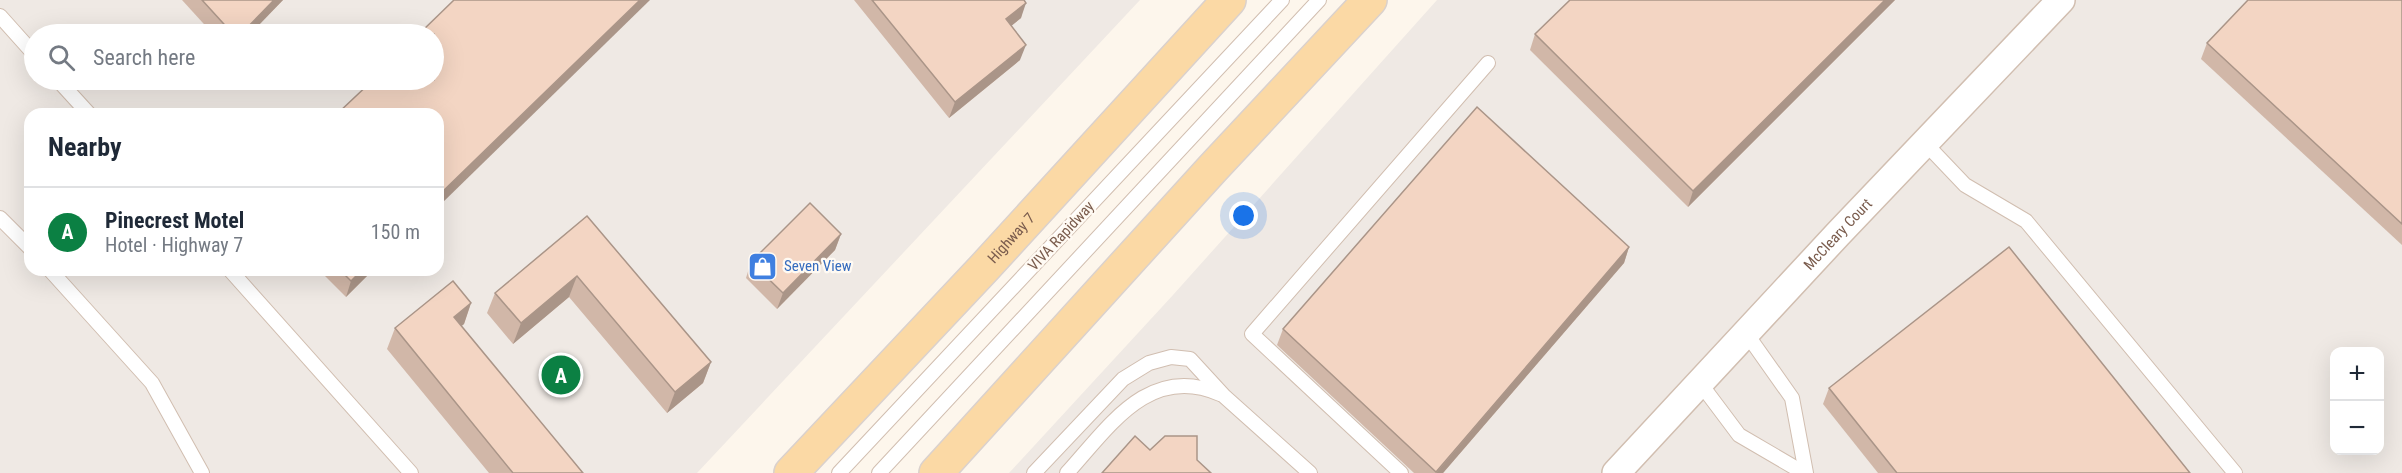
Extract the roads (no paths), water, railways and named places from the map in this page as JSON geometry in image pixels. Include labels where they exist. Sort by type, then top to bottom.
[{"type":"main road","name":"Highway 7","points":[[791,473],[992,259],[1229,0]]},
{"type":"main road","points":[[936,473],[1213,168],[1370,0]]},
{"type":"street","name":"McCleary Court","points":[[1616,473],[2061,0]]},
{"type":"lane","name":"VIVA Rapidway","points":[[839,473],[1282,0]]},
{"type":"lane","name":"VIVA Rapidway","points":[[879,473],[1319,0]]},
{"type":"lane","points":[[0,16],[24,43]]},
{"type":"lane","points":[[1401,473],[1252,334],[1488,63]]},
{"type":"lane","points":[[67,90],[84,108]]},
{"type":"lane","points":[[1924,143],[1965,185],[2026,221],[2235,473]]},
{"type":"lane","points":[[0,218],[24,242]]},
{"type":"lane","points":[[55,276],[152,382],[202,473]]},
{"type":"lane","points":[[235,276],[411,473]]},
{"type":"lane","points":[[1746,333],[1792,398],[1805,473]]},
{"type":"lane","points":[[1034,473],[1123,379],[1149,363],[1171,357],[1191,359],[1224,396],[1310,473]]},
{"type":"lane","points":[[1700,383],[1739,435],[1805,473]]},
{"type":"lane","points":[[1067,473],[1122,413],[1139,398],[1159,388],[1181,384],[1204,387],[1224,396]]},
{"type":"place","name":"Seven View","points":[[763,266]]},
{"type":"place","name":"Pinecrest Motel","points":[[561,375]]}]
